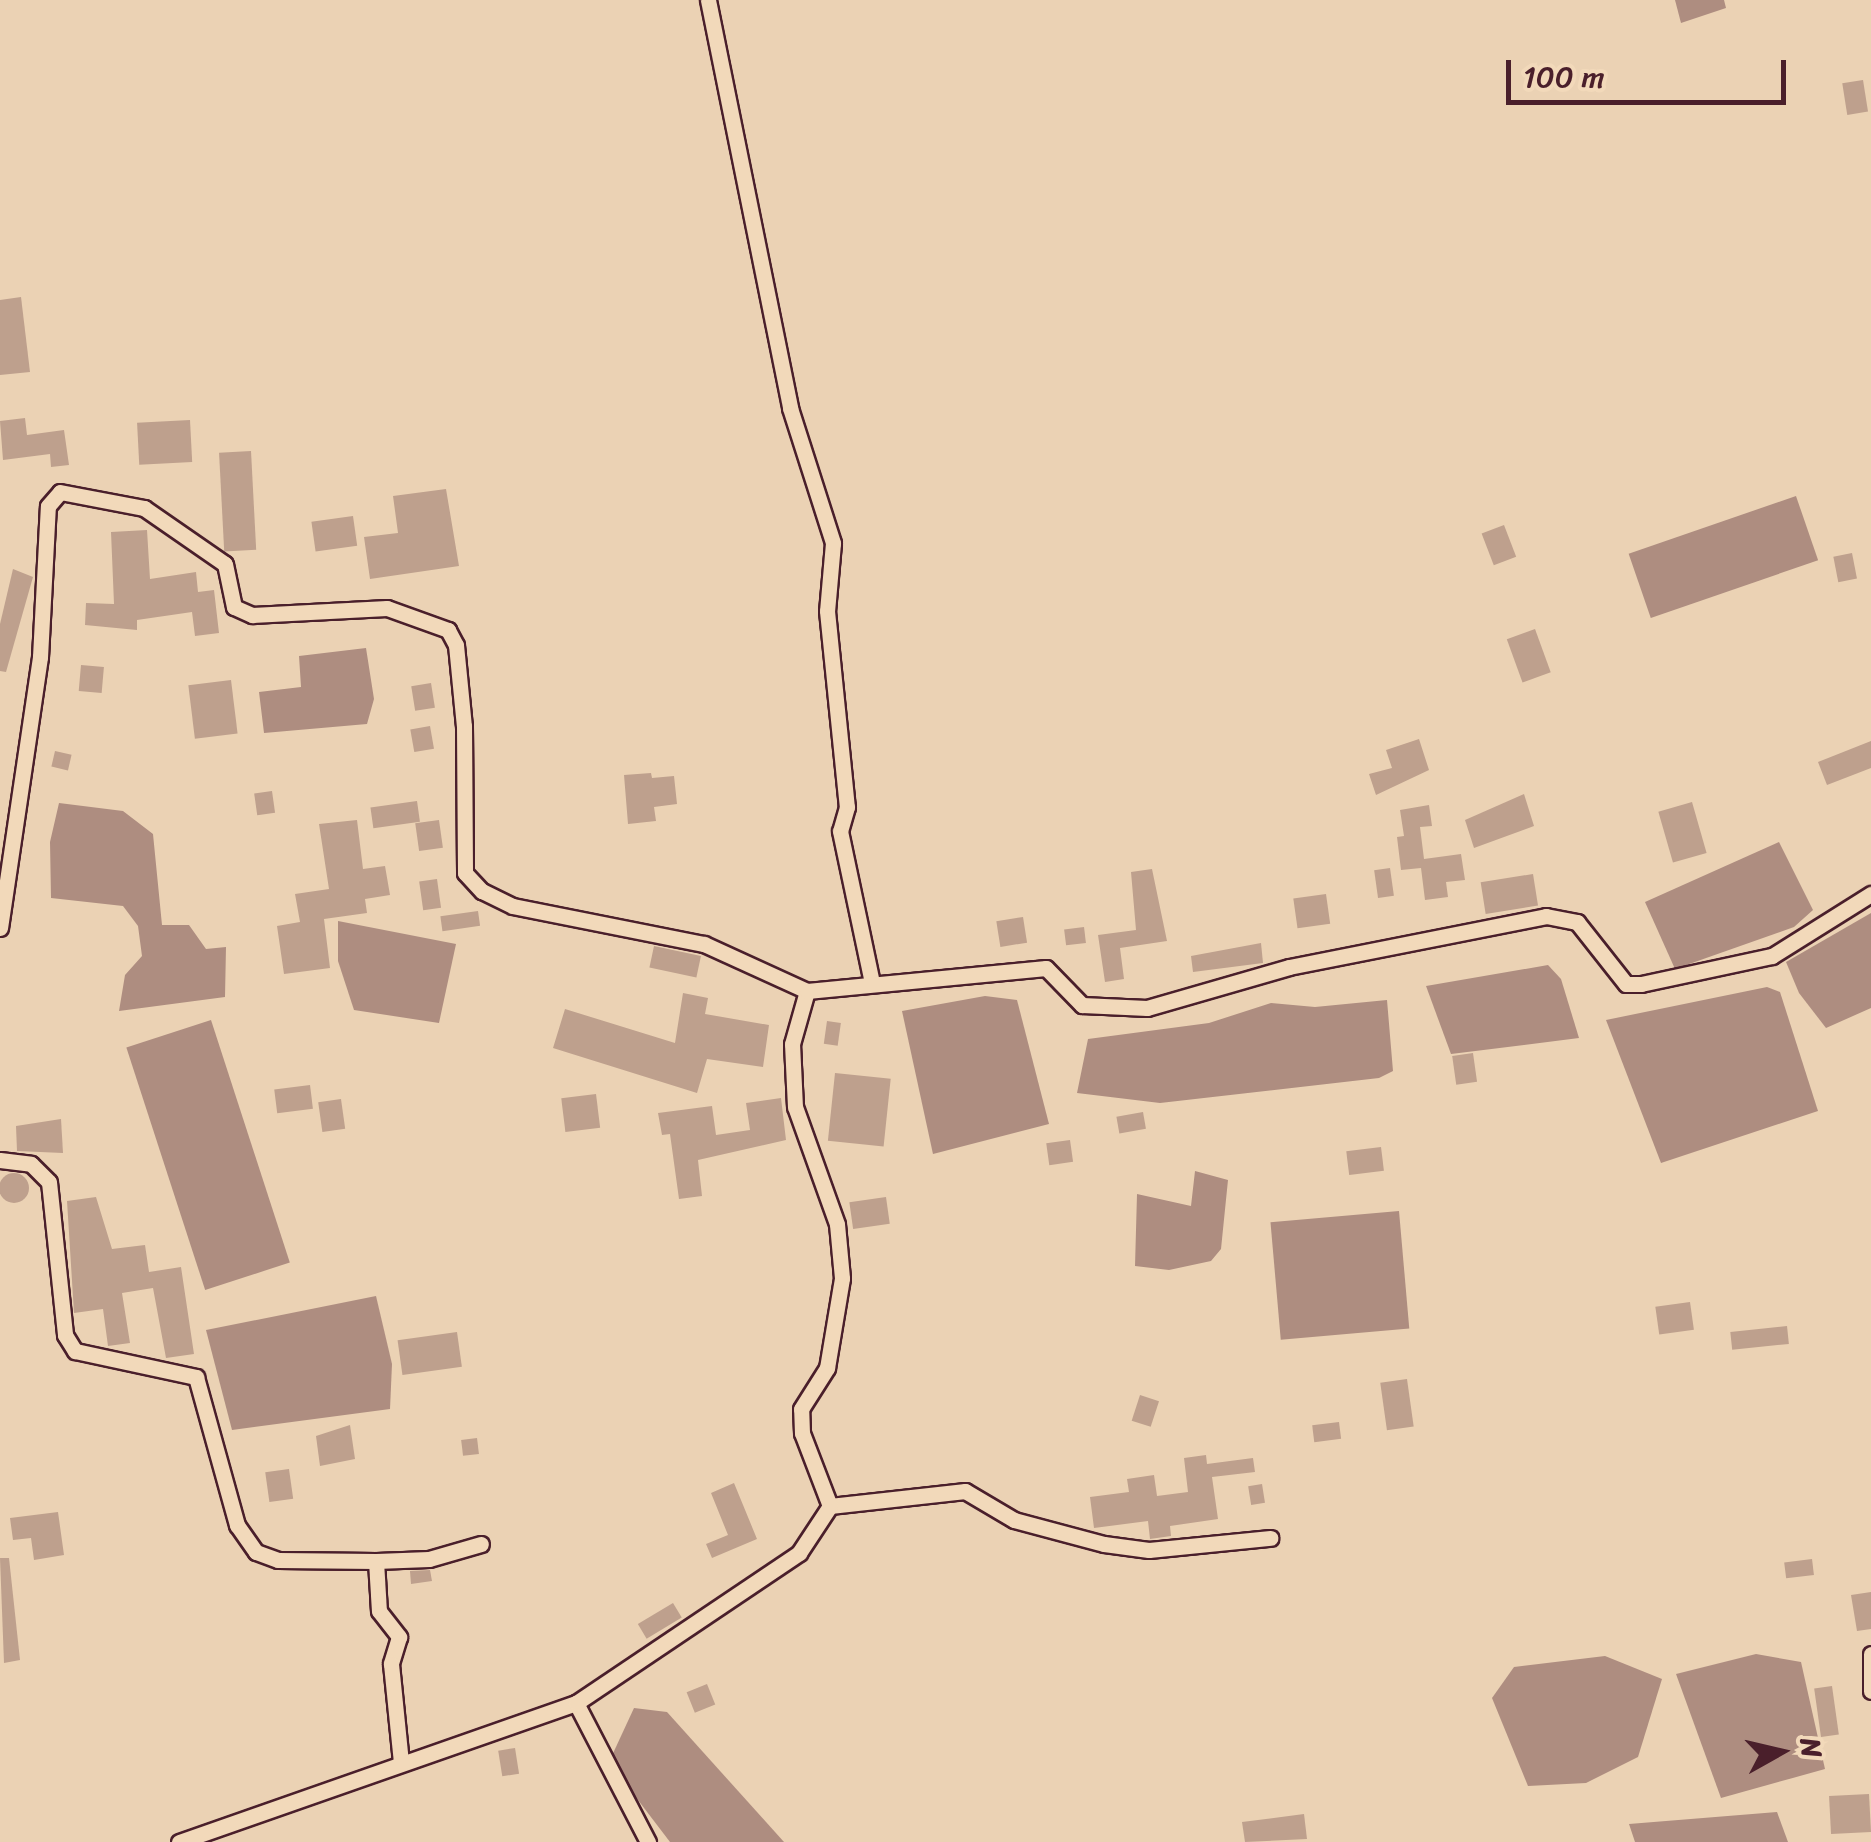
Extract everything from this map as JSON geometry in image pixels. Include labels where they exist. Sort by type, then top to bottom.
[{"type":"street","points":[[708,0],[790,408],[832,543],[827,610],[847,807],[840,831],[872,983]]},
{"type":"street","points":[[0,928],[40,657],[48,506],[60,492],[144,508],[224,564],[234,607],[252,615],[387,608],[448,630],[456,645],[464,726],[465,874],[482,891],[514,906],[704,944],[806,990],[1046,968],[1082,1005],[1148,1008],[1290,967],[1546,916],[1578,922],[1626,984],[1641,984],[1772,956],[1871,894]]},
{"type":"street","points":[[806,990],[792,1044],[795,1107],[838,1224],[842,1278],[831,1356],[801,1408],[802,1433],[830,1506]]},
{"type":"street","points":[[0,1160],[32,1164],[48,1182],[65,1335],[75,1351],[196,1378],[237,1524],[256,1552],[278,1560],[376,1561],[428,1559],[482,1544]]},
{"type":"street","points":[[830,1506],[965,1491],[1014,1520],[1104,1544],[1150,1550],[1270,1538]]},
{"type":"street","points":[[179,1842],[576,1703],[799,1553],[830,1506]]},
{"type":"street","points":[[376,1561],[379,1611],[399,1636],[391,1664],[401,1762]]},
{"type":"street","points":[[1871,1654],[1871,1691]]},
{"type":"street","points":[[576,1703],[648,1842]]},
{"type":"shaded area","points":[[1675,0],[1724,0],[1726,8],[1681,23]]},
{"type":"shaded area","points":[[1796,496],[1818,560],[1651,618],[1629,554]]},
{"type":"shaded area","points":[[366,648],[374,699],[367,724],[264,733],[259,692],[301,687],[299,656]]},
{"type":"shaded area","points":[[59,803],[123,811],[153,834],[162,925],[189,925],[206,949],[226,947],[225,997],[119,1011],[125,975],[142,956],[138,926],[123,906],[51,898],[50,842]]},
{"type":"shaded area","points":[[1779,842],[1813,910],[1794,927],[1675,969],[1645,902]]},
{"type":"shaded area","points":[[1871,913],[1871,1008],[1826,1028],[1799,993],[1786,962]]},
{"type":"shaded area","points":[[338,921],[456,944],[439,1023],[354,1010],[338,961]]},
{"type":"shaded area","points":[[1548,965],[1561,979],[1579,1038],[1451,1054],[1426,986]]},
{"type":"shaded area","points":[[1767,987],[1780,992],[1818,1111],[1661,1163],[1606,1020]]},
{"type":"shaded area","points":[[985,996],[1017,1000],[1049,1124],[933,1154],[902,1011]]},
{"type":"shaded area","points":[[1387,1000],[1393,1071],[1379,1078],[1160,1103],[1077,1093],[1088,1039],[1209,1023],[1271,1003],[1315,1007]]},
{"type":"shaded area","points":[[211,1020],[290,1263],[205,1290],[126,1048]]},
{"type":"shaded area","points":[[1195,1171],[1228,1180],[1221,1249],[1211,1261],[1169,1270],[1135,1266],[1137,1194],[1191,1206]]},
{"type":"shaded area","points":[[1399,1211],[1409,1329],[1281,1340],[1270,1222]]},
{"type":"shaded area","points":[[376,1296],[392,1364],[390,1409],[232,1430],[206,1330]]},
{"type":"shaded area","points":[[1756,1654],[1801,1662],[1825,1769],[1721,1798],[1676,1674]]},
{"type":"shaded area","points":[[1605,1656],[1662,1679],[1638,1757],[1586,1783],[1528,1786],[1492,1698],[1514,1667]]},
{"type":"shaded area","points":[[634,1708],[667,1712],[784,1842],[670,1842],[609,1762]]},
{"type":"shaded area","points":[[1777,1812],[1788,1842],[1635,1842],[1629,1824]]},
{"type":"building","points":[[1863,80],[1868,112],[1847,115],[1842,83]]},
{"type":"building","points":[[21,297],[30,372],[0,375],[0,300]]},
{"type":"building","points":[[25,418],[27,435],[64,430],[69,465],[51,467],[50,454],[3,460],[0,421]]},
{"type":"building","points":[[190,420],[192,462],[139,465],[137,423]]},
{"type":"building","points":[[251,451],[256,550],[224,552],[219,453]]},
{"type":"building","points":[[446,489],[459,566],[370,579],[364,537],[398,533],[393,496]]},
{"type":"building","points":[[353,516],[357,546],[316,552],[311,522]]},
{"type":"building","points":[[1504,525],[1516,557],[1494,565],[1482,534]]},
{"type":"building","points":[[147,530],[150,579],[196,572],[198,592],[214,590],[219,633],[195,636],[192,612],[137,620],[137,630],[85,625],[86,603],[114,604],[111,532]]},
{"type":"building","points":[[1852,553],[1857,579],[1838,582],[1833,557]]},
{"type":"building","points":[[13,569],[33,577],[6,672],[0,671],[0,624]]},
{"type":"building","points":[[1535,629],[1551,672],[1523,682],[1507,639]]},
{"type":"building","points":[[81,665],[104,667],[102,693],[79,691]]},
{"type":"building","points":[[231,680],[238,734],[195,739],[188,685]]},
{"type":"building","points":[[431,683],[435,708],[415,711],[411,686]]},
{"type":"building","points":[[430,726],[434,749],[414,752],[410,729]]},
{"type":"building","points":[[1419,739],[1429,770],[1376,795],[1369,774],[1392,768],[1386,750]]},
{"type":"building","points":[[1871,741],[1871,768],[1827,785],[1818,762]]},
{"type":"building","points":[[55,751],[72,755],[68,770],[51,767]]},
{"type":"building","points":[[651,773],[652,778],[674,776],[677,804],[654,807],[656,821],[628,824],[624,775]]},
{"type":"building","points":[[272,791],[275,813],[257,815],[254,794]]},
{"type":"building","points":[[1524,794],[1534,826],[1474,848],[1465,820]]},
{"type":"building","points":[[417,801],[420,822],[373,828],[370,808]]},
{"type":"building","points":[[1692,802],[1707,853],[1673,863],[1658,812]]},
{"type":"building","points":[[1429,805],[1432,826],[1420,827],[1424,859],[1461,854],[1465,880],[1446,882],[1448,897],[1425,900],[1421,868],[1401,870],[1397,837],[1404,836],[1400,810]]},
{"type":"building","points":[[357,820],[363,869],[385,866],[390,895],[365,899],[367,913],[324,919],[330,968],[284,974],[277,926],[300,922],[295,894],[329,889],[319,824]]},
{"type":"building","points":[[439,820],[443,848],[419,851],[415,823]]},
{"type":"building","points":[[1390,868],[1394,896],[1378,898],[1374,870]]},
{"type":"building","points":[[1152,869],[1167,941],[1120,948],[1124,979],[1105,982],[1098,935],[1136,930],[1131,872]]},
{"type":"building","points":[[1533,874],[1538,906],[1486,914],[1481,882]]},
{"type":"building","points":[[437,879],[441,908],[423,910],[419,882]]},
{"type":"building","points":[[1326,894],[1330,924],[1297,928],[1293,899]]},
{"type":"building","points":[[478,911],[480,926],[442,931],[440,916]]},
{"type":"building","points":[[1023,917],[1027,943],[1000,947],[996,921]]},
{"type":"building","points":[[1084,927],[1086,943],[1066,945],[1064,929]]},
{"type":"building","points":[[1261,943],[1263,963],[1193,972],[1191,956]]},
{"type":"building","points":[[654,946],[701,956],[696,977],[649,968]]},
{"type":"building","points":[[683,993],[708,998],[705,1014],[769,1025],[763,1067],[707,1059],[697,1093],[553,1048],[565,1009],[675,1043]]},
{"type":"building","points":[[827,1021],[841,1023],[838,1046],[824,1044]]},
{"type":"building","points":[[1473,1053],[1477,1082],[1456,1085],[1452,1056]]},
{"type":"building","points":[[835,1073],[891,1079],[884,1146],[828,1141]]},
{"type":"building","points":[[310,1085],[313,1109],[277,1113],[274,1089]]},
{"type":"building","points":[[596,1094],[600,1128],[565,1132],[561,1098]]},
{"type":"building","points":[[781,1098],[786,1140],[698,1160],[702,1196],[679,1199],[670,1134],[662,1135],[658,1113],[712,1106],[716,1135],[750,1130],[746,1103]]},
{"type":"building","points":[[341,1099],[345,1129],[322,1132],[318,1102]]},
{"type":"building","points":[[1143,1112],[1146,1129],[1119,1133],[1116,1117]]},
{"type":"building","points":[[61,1119],[63,1153],[17,1151],[16,1126]]},
{"type":"building","points":[[1070,1140],[1073,1162],[1049,1165],[1046,1143]]},
{"type":"building","points":[[1381,1147],[1384,1171],[1349,1175],[1346,1151]]},
{"type":"building","points":[[14,1173],[25,1177],[29,1188],[25,1199],[14,1203],[3,1199],[-1,1188],[3,1177]]},
{"type":"building","points":[[96,1197],[112,1249],[145,1245],[149,1272],[181,1267],[194,1354],[166,1358],[153,1288],[122,1293],[130,1343],[108,1346],[103,1309],[74,1313],[67,1201]]},
{"type":"building","points":[[886,1197],[890,1224],[853,1229],[849,1202]]},
{"type":"building","points":[[1690,1302],[1694,1330],[1659,1335],[1655,1307]]},
{"type":"building","points":[[1787,1326],[1789,1344],[1732,1350],[1730,1332]]},
{"type":"building","points":[[457,1332],[462,1367],[402,1375],[398,1340]]},
{"type":"building","points":[[1407,1379],[1414,1427],[1387,1430],[1380,1383]]},
{"type":"building","points":[[1140,1395],[1159,1401],[1151,1427],[1132,1421]]},
{"type":"building","points":[[1339,1422],[1341,1439],[1314,1442],[1312,1425]]},
{"type":"building","points":[[350,1425],[355,1459],[320,1466],[316,1436]]},
{"type":"building","points":[[477,1438],[479,1454],[463,1456],[461,1440]]},
{"type":"building","points":[[1206,1455],[1207,1464],[1253,1458],[1255,1472],[1212,1477],[1218,1519],[1170,1526],[1171,1536],[1150,1539],[1148,1521],[1094,1528],[1090,1497],[1129,1492],[1127,1479],[1154,1475],[1157,1496],[1188,1492],[1184,1458]]},
{"type":"building","points":[[289,1469],[293,1499],[269,1502],[265,1472]]},
{"type":"building","points":[[734,1483],[757,1539],[712,1558],[706,1544],[728,1535],[711,1493]]},
{"type":"building","points":[[1262,1484],[1265,1503],[1251,1505],[1248,1486]]},
{"type":"building","points":[[58,1512],[64,1555],[34,1560],[31,1538],[13,1540],[10,1518]]},
{"type":"building","points":[[0,1558],[9,1558],[20,1660],[4,1663]]},
{"type":"building","points":[[1812,1559],[1814,1575],[1786,1578],[1784,1562]]},
{"type":"building","points":[[430,1570],[432,1581],[411,1584],[410,1571]]},
{"type":"building","points":[[1871,1592],[1871,1629],[1857,1631],[1851,1595]]},
{"type":"building","points":[[673,1603],[682,1618],[647,1639],[638,1624]]},
{"type":"building","points":[[707,1684],[715,1704],[695,1713],[687,1692]]},
{"type":"building","points":[[1832,1686],[1839,1735],[1821,1737],[1814,1689]]},
{"type":"building","points":[[515,1748],[519,1774],[502,1776],[498,1751]]},
{"type":"building","points":[[1869,1794],[1871,1832],[1831,1834],[1829,1796]]},
{"type":"building","points":[[1304,1814],[1307,1839],[1245,1842],[1242,1822]]}]
